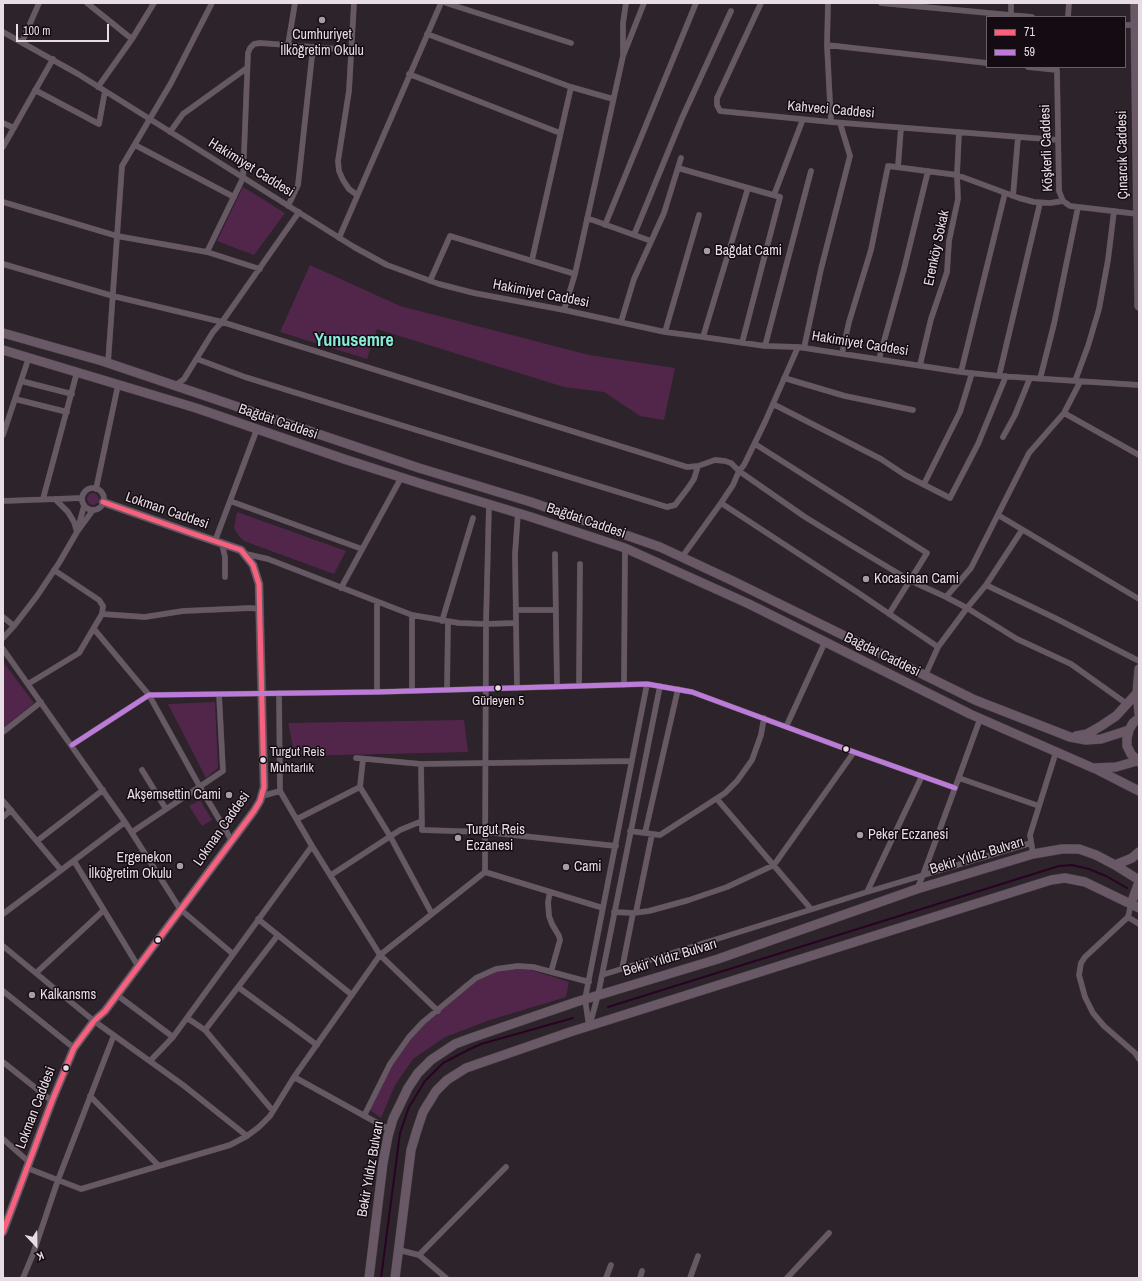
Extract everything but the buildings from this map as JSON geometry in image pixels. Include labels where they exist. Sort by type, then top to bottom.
[{"type":"main road","name":"Çınarcık Caddesi","points":[[1135,3],[1139,306]]},
{"type":"main road","name":"Bağdat Caddesi","points":[[3,333],[108,363],[419,468],[531,502],[660,547],[975,700],[1070,737],[1086,740],[1101,739],[1129,730]]},
{"type":"main road","name":"Bağdat Caddesi","points":[[3,350],[196,408],[401,478],[518,513],[625,548],[741,601],[980,718],[1093,768],[1116,767],[1138,762]]},
{"type":"main road","points":[[1139,669],[1136,693],[1139,713]]},
{"type":"main road","points":[[1070,737],[1086,734],[1116,716],[1136,693]]},
{"type":"main road","points":[[1138,762],[1130,754],[1127,746],[1127,738],[1133,723],[1139,718]]},
{"type":"main road","points":[[1093,768],[1139,791]]},
{"type":"main road","name":"Bekir Yıldız Bulvarı","points":[[369,1278],[384,1163],[390,1130],[399,1105],[413,1080],[424,1066],[443,1051],[471,1038],[585,999],[718,958],[917,889],[1033,854],[1062,849],[1079,849],[1096,855],[1115,865],[1139,881]]},
{"type":"main road","points":[[1115,865],[1132,858],[1139,852]]},
{"type":"main road","points":[[395,1278],[412,1150],[423,1112],[436,1091],[453,1075],[472,1065],[589,1026],[1051,880],[1065,878],[1086,882],[1135,906],[1139,881]]},
{"type":"street","points":[[22,42],[39,3]]},
{"type":"street","points":[[87,3],[132,39]]},
{"type":"street","points":[[98,87],[132,39],[154,3]]},
{"type":"street","points":[[108,363],[122,166],[171,83],[212,3]]},
{"type":"street","points":[[288,45],[295,3]]},
{"type":"street","points":[[354,3],[349,92],[338,161],[339,171],[343,180],[357,195]]},
{"type":"street","points":[[338,238],[441,3]]},
{"type":"street","points":[[446,3],[571,43]]},
{"type":"street","points":[[623,56],[622,28],[626,3]]},
{"type":"street","points":[[564,310],[575,274],[623,56],[644,3]]},
{"type":"street","points":[[605,225],[696,3]]},
{"type":"street","name":"Kahveci Caddesi","points":[[761,3],[717,98],[717,105],[720,111],[840,123],[1058,140]]},
{"type":"street","points":[[828,3],[827,45],[831,122]]},
{"type":"street","points":[[881,3],[1022,16]]},
{"type":"street","points":[[953,3],[953,10]]},
{"type":"street","points":[[1011,3],[1011,15]]},
{"type":"street","points":[[1068,16],[1069,3]]},
{"type":"street","points":[[634,235],[682,118],[731,11]]},
{"type":"street","points":[[1126,24],[1135,25]]},
{"type":"street","name":"Hakimiyet Caddesi","points":[[3,32],[105,91],[338,238],[387,265],[430,281],[474,293],[564,310],[664,332],[765,346],[798,347],[961,372],[1077,382],[1139,385]]},
{"type":"street","points":[[427,34],[571,87],[613,99]]},
{"type":"street","points":[[207,252],[243,178],[247,68],[248,53],[250,48],[254,44],[260,43],[352,50]]},
{"type":"street","points":[[827,45],[986,63]]},
{"type":"street","points":[[288,206],[298,185],[313,47]]},
{"type":"street","points":[[3,147],[52,59]]},
{"type":"street","points":[[170,132],[183,114],[247,68]]},
{"type":"street","name":"Köşkerli Caddesi","points":[[1038,68],[1057,70],[1059,191],[1063,201],[1070,206],[1138,214]]},
{"type":"street","points":[[409,74],[560,132]]},
{"type":"street","points":[[532,260],[571,87]]},
{"type":"street","points":[[35,90],[99,124],[105,91]]},
{"type":"street","points":[[774,195],[803,119]]},
{"type":"street","points":[[3,123],[14,128]]},
{"type":"street","points":[[804,348],[821,269],[850,156],[840,123]]},
{"type":"street","points":[[898,166],[901,128]]},
{"type":"street","name":"Erenköy Sokak","points":[[920,366],[931,319],[947,272],[949,241],[958,206],[957,175],[959,132]]},
{"type":"street","points":[[1013,196],[1018,137]]},
{"type":"street","points":[[135,145],[234,197]]},
{"type":"street","points":[[620,322],[634,279],[664,213],[681,158]]},
{"type":"street","points":[[842,354],[849,322],[871,250],[888,166],[898,166],[957,175],[1013,196],[1040,202],[1050,203],[1063,201]]},
{"type":"street","points":[[678,168],[780,197],[742,343]]},
{"type":"street","points":[[765,346],[810,171]]},
{"type":"street","points":[[878,359],[904,269],[928,171]]},
{"type":"street","points":[[703,337],[748,188]]},
{"type":"street","points":[[961,372],[1005,193]]},
{"type":"street","points":[[3,202],[117,236],[207,252],[260,269]]},
{"type":"street","points":[[999,376],[1040,202]]},
{"type":"street","points":[[1040,379],[1054,324],[1078,207]]},
{"type":"street","points":[[946,597],[971,568],[1029,453],[1064,413],[1077,382],[1101,298],[1108,260],[1114,211]]},
{"type":"street","points":[[176,386],[184,379],[213,332],[222,322],[260,269],[298,212]]},
{"type":"street","points":[[664,332],[699,215]]},
{"type":"street","points":[[587,218],[651,241]]},
{"type":"street","points":[[430,281],[450,236],[575,274]]},
{"type":"street","points":[[3,264],[113,296],[222,322],[687,467],[698,466],[715,460],[720,460],[731,464],[738,471],[805,517],[911,581],[967,608],[1017,639],[1071,664],[1127,704]]},
{"type":"street","points":[[682,557],[721,503],[732,485],[738,471],[744,466],[798,347]]},
{"type":"street","points":[[3,435],[28,357]]},
{"type":"street","points":[[197,359],[245,377],[667,507],[675,505],[688,488],[694,479],[698,466]]},
{"type":"street","points":[[43,499],[77,372]]},
{"type":"street","points":[[924,484],[960,412],[972,373]]},
{"type":"street","points":[[773,404],[881,459],[905,475],[950,498],[978,444],[1006,376]]},
{"type":"street","points":[[784,378],[845,396],[913,410]]},
{"type":"street","points":[[1003,437],[1016,416],[1030,378]]},
{"type":"street","points":[[21,381],[72,394]]},
{"type":"street","points":[[96,489],[118,385]]},
{"type":"street","points":[[15,399],[67,412]]},
{"type":"street","points":[[1064,413],[1139,455]]},
{"type":"street","points":[[225,577],[225,556],[219,542],[230,501],[257,429]]},
{"type":"street","points":[[755,444],[927,552],[911,581],[889,614]]},
{"type":"street","points":[[341,588],[401,478]]},
{"type":"street","points":[[3,638],[37,596],[77,532],[93,510],[99,508],[103,502],[102,494],[96,489],[92,488],[86,490],[82,498],[84,506],[77,532]]},
{"type":"street","points":[[3,501],[82,498]]},
{"type":"street","points":[[55,499],[68,512],[74,522],[77,532]]},
{"type":"street","points":[[230,501],[362,549]]},
{"type":"street","name":"Lokman Caddesi","points":[[4,1228],[52,1101],[74,1048],[94,1021],[105,1011],[254,811],[262,796],[264,787],[258,578],[253,565],[242,550],[103,502]]},
{"type":"street","points":[[721,503],[938,647]]},
{"type":"street","points":[[485,872],[486,624],[489,504]]},
{"type":"street","points":[[84,506],[93,510]]},
{"type":"street","points":[[517,688],[515,554],[518,513]]},
{"type":"street","points":[[998,515],[1139,599]]},
{"type":"street","points":[[447,690],[445,621],[473,518]]},
{"type":"street","points":[[925,676],[938,647],[986,585],[1022,530]]},
{"type":"street","points":[[624,685],[625,548]]},
{"type":"street","points":[[246,554],[268,559],[412,615],[445,621],[486,624],[516,623]]},
{"type":"street","points":[[555,554],[557,686]]},
{"type":"street","points":[[579,686],[580,564]]},
{"type":"street","points":[[28,684],[79,653],[102,614],[103,606],[99,600],[54,570]]},
{"type":"street","points":[[986,585],[1139,661]]},
{"type":"street","points":[[377,602],[377,692]]},
{"type":"street","points":[[102,614],[145,617],[183,611],[251,608],[259,609]]},
{"type":"street","points":[[516,610],[556,610]]},
{"type":"street","points":[[412,615],[412,691]]},
{"type":"street","points":[[3,617],[14,626]]},
{"type":"street","points":[[94,628],[149,695],[232,841]]},
{"type":"street","points":[[786,727],[825,642]]},
{"type":"street","points":[[3,649],[132,832],[180,909],[233,954]]},
{"type":"street","points":[[589,1026],[585,999],[648,684]]},
{"type":"street","points":[[72,745],[149,695],[377,692],[648,684],[692,692],[955,788]]},
{"type":"street","points":[[589,1026],[598,995],[660,686]]},
{"type":"street","points":[[645,833],[678,689]]},
{"type":"street","points":[[132,832],[223,771],[219,694]]},
{"type":"street","points":[[279,694],[280,790],[312,846],[380,955],[438,1011]]},
{"type":"street","points":[[3,732],[41,702]]},
{"type":"street","points":[[630,831],[660,835],[717,799],[737,781],[752,760],[760,740],[764,718]]},
{"type":"street","points":[[917,889],[980,718]]},
{"type":"street","points":[[614,912],[635,912],[659,909],[708,894],[743,880],[774,865],[854,752]]},
{"type":"street","points":[[1033,854],[1030,835],[1056,752]]},
{"type":"street","points":[[356,758],[421,764],[632,762]]},
{"type":"street","points":[[363,759],[360,787],[390,836],[432,914]]},
{"type":"street","points":[[421,764],[422,830],[485,832],[616,846]]},
{"type":"street","points":[[142,770],[166,809]]},
{"type":"street","points":[[867,892],[922,776]]},
{"type":"street","points":[[959,778],[1039,806]]},
{"type":"street","points":[[297,819],[360,787]]},
{"type":"street","points":[[37,841],[103,790]]},
{"type":"street","points":[[262,796],[280,790]]},
{"type":"street","points":[[717,799],[811,909]]},
{"type":"street","points":[[3,801],[61,870]]},
{"type":"street","points":[[3,817],[11,810]]},
{"type":"street","points":[[331,876],[390,836],[422,821]]},
{"type":"street","points":[[3,914],[125,822]]},
{"type":"street","points":[[622,969],[652,834]]},
{"type":"street","points":[[602,975],[1031,842]]},
{"type":"street","points":[[150,1061],[173,1037],[312,846]]},
{"type":"street","points":[[74,860],[138,966]]},
{"type":"street","points":[[485,872],[603,908]]},
{"type":"street","points":[[3,1139],[28,1165],[58,1180],[81,1189],[230,1145],[247,1136],[260,1127],[273,1111],[294,1078],[380,955],[485,872]]},
{"type":"street","points":[[550,892],[548,912],[560,940],[551,972]]},
{"type":"street","points":[[1135,906],[1128,917],[1085,957],[1081,964],[1079,975],[1085,997],[1093,1013],[1104,1026],[1135,1053],[1139,1059]]},
{"type":"street","points":[[36,973],[104,910]]},
{"type":"street","points":[[1128,917],[1139,924]]},
{"type":"street","points":[[258,919],[352,996]]},
{"type":"street","points":[[205,1030],[278,935]]},
{"type":"street","points":[[3,946],[94,1021],[183,1085],[247,1136]]},
{"type":"street","points":[[364,1116],[390,1064],[402,1046],[416,1029],[470,982],[489,971],[503,967],[518,966],[533,967],[589,982]]},
{"type":"street","points":[[238,988],[317,1045]]},
{"type":"street","points":[[3,990],[74,1048]]},
{"type":"street","points":[[117,995],[173,1037]]},
{"type":"street","points":[[187,1018],[205,1030],[273,1111]]},
{"type":"street","points":[[23,1278],[33,1254],[58,1180],[114,1035]]},
{"type":"street","points":[[3,1062],[52,1101]]},
{"type":"street","points":[[294,1078],[390,1130]]},
{"type":"street","points":[[90,1096],[159,1166]]},
{"type":"street","points":[[419,1255],[506,1167]]},
{"type":"street","points":[[788,1278],[829,1233]]},
{"type":"street","points":[[399,1250],[419,1255],[446,1278]]},
{"type":"street","points":[[690,1278],[698,1256]]},
{"type":"street","points":[[606,1278],[611,1265]]},
{"type":"street","points":[[640,1278],[642,1271]]},
{"type":"shaded area","points":[[243,187],[285,213],[254,255],[217,241]]},
{"type":"shaded area","points":[[310,265],[400,306],[589,355],[675,368],[664,420],[640,416],[604,392],[564,387],[377,329],[367,359],[280,332]]},
{"type":"shaded area","points":[[93,493],[97,495],[99,499],[97,503],[93,505],[89,503],[87,499],[89,495]]},
{"type":"shaded area","points":[[237,512],[346,551],[334,574],[244,541],[234,528]]},
{"type":"shaded area","points":[[3,662],[34,703],[3,728]]},
{"type":"shaded area","points":[[215,702],[218,768],[206,778],[168,704]]},
{"type":"shaded area","points":[[464,720],[468,752],[295,756],[288,723]]},
{"type":"shaded area","points":[[200,800],[212,820],[202,826],[189,806]]},
{"type":"shaded area","points":[[525,968],[569,982],[566,997],[490,1020],[445,1037],[413,1059],[395,1085],[381,1118],[370,1110],[372,1097],[402,1044],[464,983],[498,970]]},
{"type":"waterway","points":[[608,1007],[1059,866],[1072,865],[1089,869],[1106,876],[1127,888]]},
{"type":"waterway","points":[[381,1278],[400,1133],[409,1107],[425,1081],[443,1063],[481,1044],[573,1018]]},
{"type":"transit line","name":"71","points":[[3,1232],[52,1101],[74,1048],[94,1021],[105,1011],[254,811],[260,801],[264,787],[259,584],[253,565],[241,550],[103,502]]},
{"type":"transit line","name":"59","points":[[72,745],[149,695],[377,692],[647,684],[692,692],[955,788]]},
{"type":"place","name":"Cumhuriyet İlköğretim Okulu","points":[[322,20]]},
{"type":"place","name":"Bağdat Cami","points":[[707,251]]},
{"type":"place","name":"Kocasinan Cami","points":[[866,579]]},
{"type":"place","name":"Gürleyen 5","points":[[498,688]]},
{"type":"place","name":"Turgut Reis Muhtarlık","points":[[263,760]]},
{"type":"place","name":"Akşemsettin Cami","points":[[229,795]]},
{"type":"place","name":"Peker Eczanesi","points":[[860,835]]},
{"type":"place","name":"Turgut Reis Eczanesi","points":[[458,838]]},
{"type":"place","name":"Ergenekon İlköğretim Okulu","points":[[180,866]]},
{"type":"place","name":"Cami","points":[[566,867]]},
{"type":"place","name":"Kalkansms","points":[[32,995]]},
{"type":"district","name":"Yunusemre","points":[[354,341]]}]
